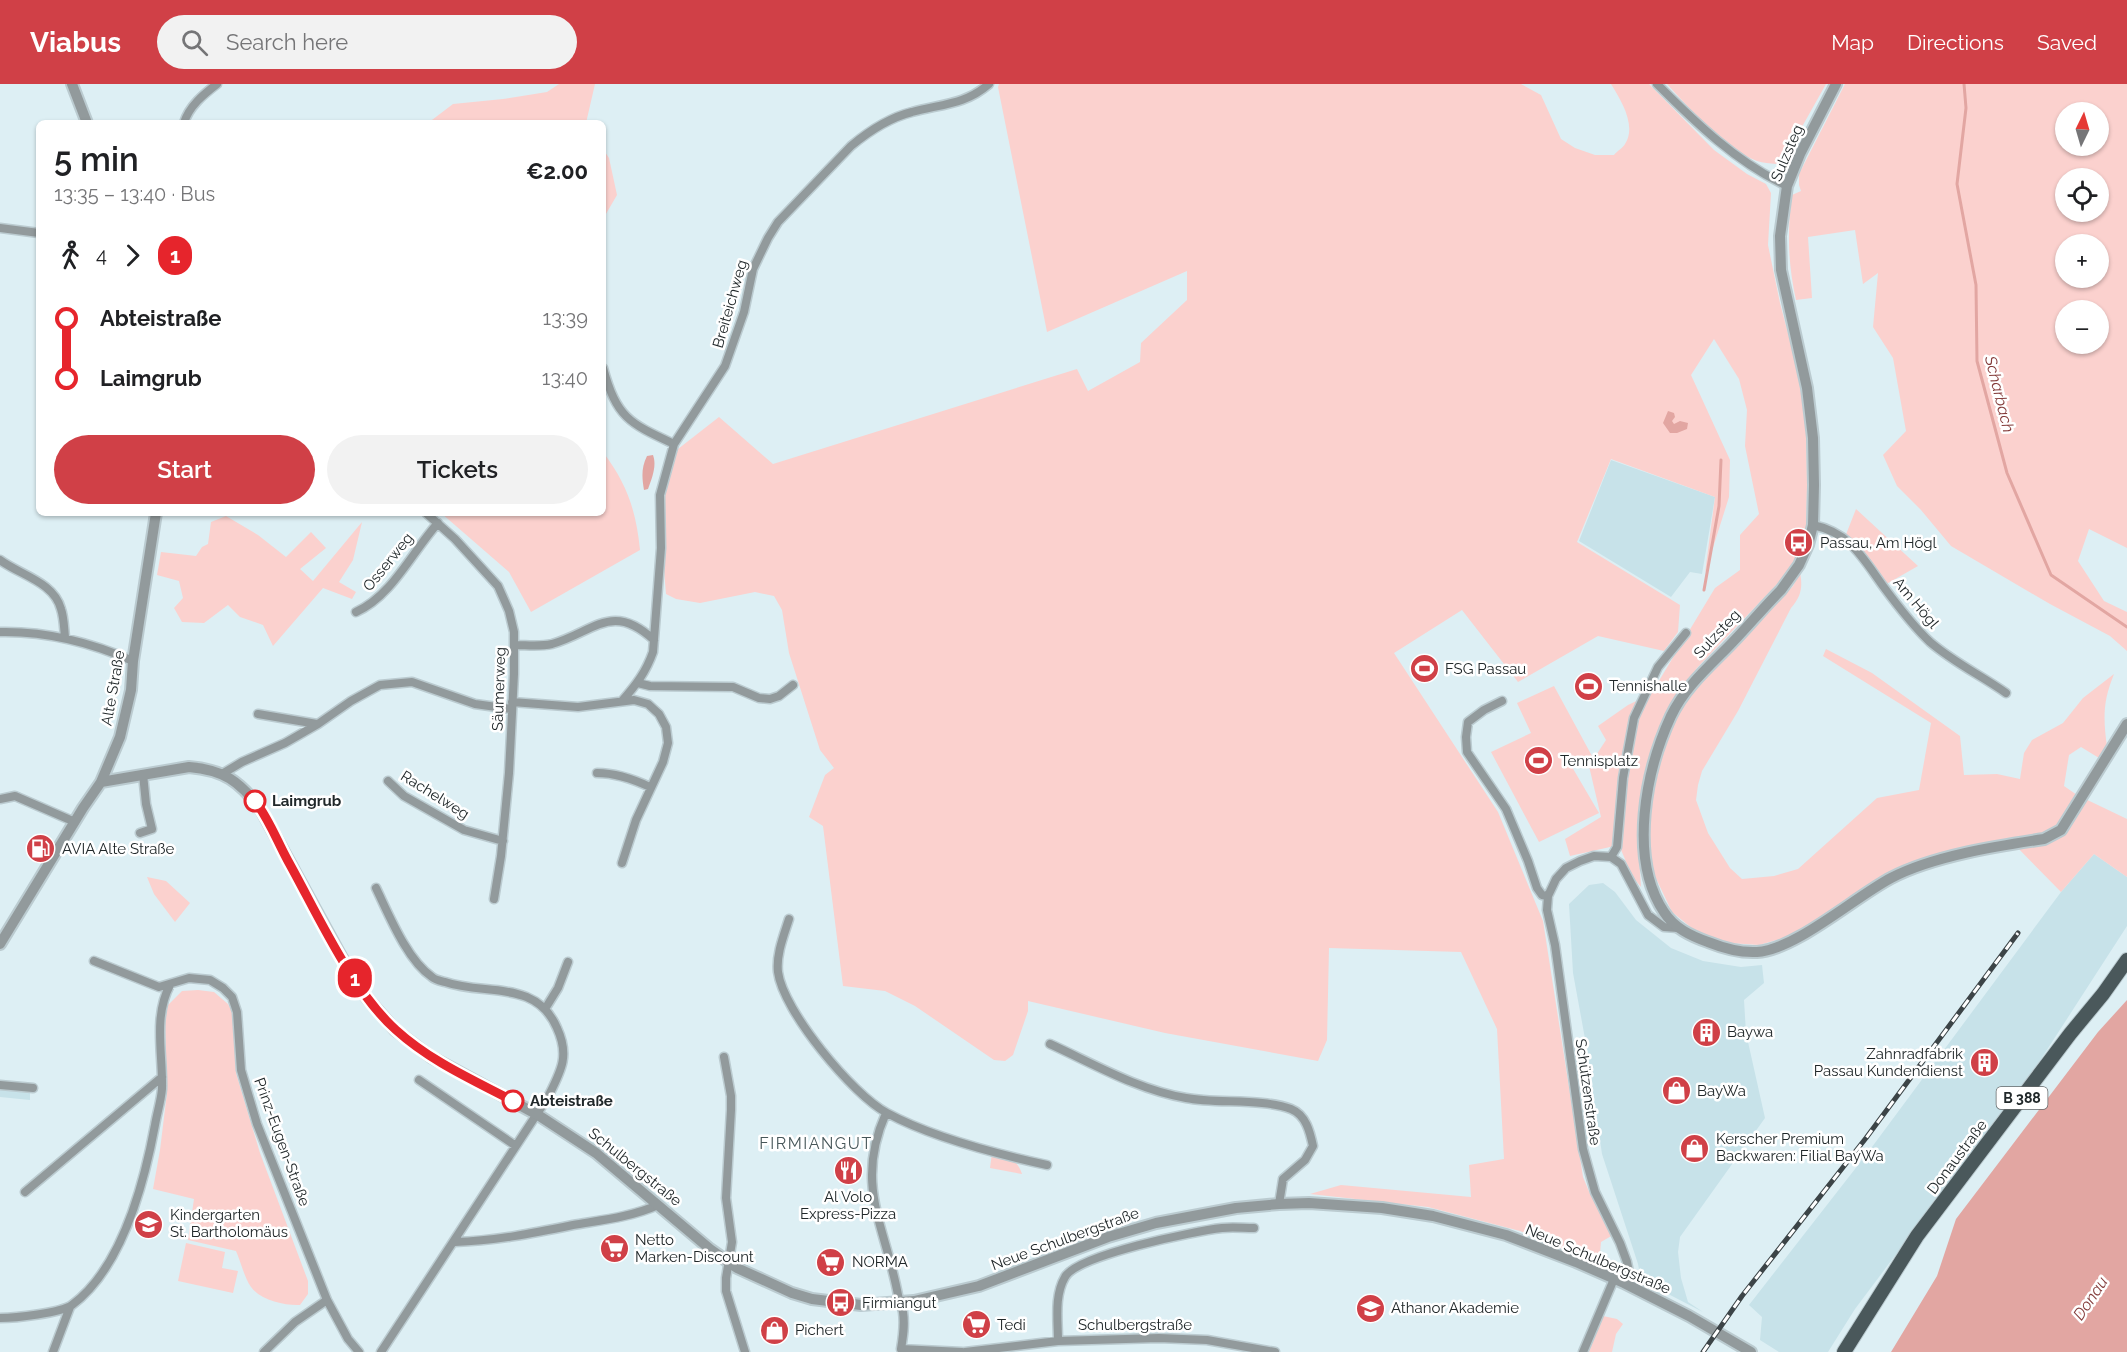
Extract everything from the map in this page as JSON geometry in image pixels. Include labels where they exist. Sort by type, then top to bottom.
[{"type":"main road","name":"Donaustraße","points":[[1844,1352],[1917,1236],[2127,960]]},
{"type":"street","points":[[72,84],[86,120]]},
{"type":"street","points":[[186,120],[204,93],[218,84]]},
{"type":"street","name":"Breiteichweg","points":[[622,701],[638,683],[648,666],[654,640],[661,548],[660,495],[674,444],[725,366],[744,312],[753,269],[778,222],[864,135],[894,118],[976,95],[989,84]]},
{"type":"street","points":[[1656,84],[1728,150],[1763,175],[1787,186]]},
{"type":"street","name":"Sulzsteg","points":[[1836,84],[1800,154],[1787,186],[1780,236],[1781,270],[1807,388],[1813,438],[1813,525],[1808,545],[1799,565],[1781,590],[1686,690],[1672,715],[1655,760],[1644,812],[1644,850],[1655,896],[1664,914],[1678,928],[1721,947],[1758,952],[1779,947],[1891,878],[1932,862],[2044,838],[2061,830],[2127,724]]},
{"type":"street","points":[[0,228],[36,233]]},
{"type":"street","points":[[606,379],[610,394],[622,412],[634,423],[674,444]]},
{"type":"street","name":"Alte Straße","points":[[0,944],[101,782],[120,737],[131,690],[133,661],[156,516]]},
{"type":"street","name":"Säumerweg","points":[[430,516],[469,553],[498,586],[512,621],[514,645],[509,773],[503,841],[494,898]]},
{"type":"street","name":"Osserweg","points":[[356,612],[369,606],[381,594],[438,523]]},
{"type":"street","name":"Am Högl","points":[[1813,525],[1827,528],[1845,537],[1866,560],[1903,612],[1931,642],[2006,693]]},
{"type":"street","points":[[0,560],[37,580],[51,591],[61,607],[65,637]]},
{"type":"street","points":[[514,645],[549,645],[590,627],[615,620],[634,624],[654,640]]},
{"type":"street","points":[[0,632],[65,637],[104,648],[133,661]]},
{"type":"street","name":"Sulzsteg","points":[[1611,857],[1617,847],[1623,777],[1634,718],[1658,667],[1686,633]]},
{"type":"street","points":[[222,774],[318,724],[368,691],[380,685],[395,682],[412,682],[475,704],[578,707],[634,700],[648,704],[659,714],[666,727],[668,743],[663,762],[636,820],[622,863]]},
{"type":"street","points":[[638,683],[650,686],[733,687],[759,698],[770,699],[779,696],[793,685]]},
{"type":"street","points":[[1502,701],[1484,710],[1468,722],[1467,752],[1506,809],[1537,888],[1542,895],[1548,896],[1556,879],[1566,868],[1594,856],[1611,857],[1621,864],[1648,915],[1664,927],[1678,928]]},
{"type":"street","points":[[258,714],[318,724]]},
{"type":"street","name":"Schulbergstraße","points":[[101,782],[189,767],[222,774],[239,784],[260,808],[342,958],[367,998],[395,1030],[431,1057],[538,1114],[596,1153],[710,1249],[730,1263],[773,1286],[812,1299],[861,1305],[901,1303],[904,1319],[900,1350],[994,1351],[1058,1341],[1159,1338],[1207,1340],[1275,1352]]},
{"type":"street","points":[[597,773],[632,778],[650,787]]},
{"type":"street","points":[[140,833],[152,829],[146,804],[143,774]]},
{"type":"street","name":"Rachelweg","points":[[387,781],[404,796],[464,830],[503,841]]},
{"type":"street","points":[[0,799],[15,796],[75,822]]},
{"type":"street","points":[[376,888],[415,960],[433,978],[458,987],[498,990],[529,997],[538,1002],[556,1023],[564,1048],[562,1069],[538,1114],[381,1352]]},
{"type":"street","name":"Schützenstraße","points":[[1548,896],[1547,910],[1555,945],[1583,1149],[1594,1192],[1620,1243],[1629,1272],[1619,1281]]},
{"type":"street","points":[[789,919],[779,955],[778,969],[781,984],[800,1018],[836,1067],[857,1090],[886,1113],[939,1135],[1047,1165]]},
{"type":"street","name":"Prinz-Eugen-Straße","points":[[94,961],[159,987],[189,978],[210,980],[232,997],[237,1012],[241,1070],[257,1124],[327,1300],[348,1340],[359,1352]]},
{"type":"street","points":[[545,1009],[558,988],[568,962]]},
{"type":"street","points":[[53,1352],[70,1307],[96,1281],[119,1243],[138,1198],[162,1091],[160,1014],[170,985]]},
{"type":"street","points":[[1050,1044],[1152,1090],[1188,1099],[1293,1109],[1309,1126],[1313,1146],[1305,1160],[1284,1179],[1279,1204]]},
{"type":"street","points":[[724,1056],[731,1096],[726,1198],[732,1242],[726,1291],[745,1352]]},
{"type":"street","points":[[25,1192],[162,1077]]},
{"type":"street","points":[[419,1080],[465,1109],[516,1146]]},
{"type":"street","points":[[0,1085],[33,1088]]},
{"type":"street","points":[[886,1113],[876,1135],[871,1182],[875,1214],[893,1266],[901,1303]]},
{"type":"street","name":"Neue Schulbergstraße","points":[[901,1303],[938,1297],[979,1286],[1108,1237],[1156,1223],[1236,1208],[1309,1203],[1382,1208],[1433,1216],[1506,1235],[1619,1281],[1682,1312],[1751,1352]]},
{"type":"street","points":[[455,1242],[484,1241],[614,1218],[635,1214],[658,1205]]},
{"type":"street","points":[[1058,1341],[1060,1290],[1066,1275],[1078,1267],[1116,1253],[1179,1235],[1224,1228],[1254,1228]]},
{"type":"street","points":[[1583,1352],[1619,1281]]},
{"type":"street","points":[[264,1352],[295,1322],[327,1300]]},
{"type":"street","points":[[0,1318],[33,1315],[70,1307]]},
{"type":"shaded area","points":[[559,84],[595,84],[587,120],[432,120],[453,104],[547,92]]},
{"type":"shaded area","points":[[999,84],[1521,84],[1541,95],[1561,139],[1575,148],[1595,155],[1614,155],[1625,144],[1629,129],[1626,113],[1611,84],[1649,84],[1714,150],[1747,174],[1766,184],[1771,193],[1768,245],[1797,368],[1806,425],[1806,531],[1800,553],[1780,581],[1697,668],[1668,711],[1653,743],[1643,783],[1637,828],[1641,887],[1632,876],[1619,845],[1570,856],[1565,839],[1601,817],[1589,766],[1606,740],[1598,726],[1628,705],[1651,694],[1715,588],[1740,570],[1740,535],[1759,514],[1745,446],[1747,410],[1739,379],[1714,339],[1691,375],[1730,460],[1729,497],[1705,573],[1715,497],[1611,459],[1577,542],[1680,605],[1678,632],[1664,651],[1598,636],[1518,682],[1462,610],[1394,653],[1498,812],[1543,921],[1583,1177],[1613,1235],[1601,1242],[1599,1264],[1520,1231],[1428,1207],[1310,1194],[1341,1185],[1471,1197],[1469,1165],[1504,1159],[1497,1029],[1461,952],[1329,948],[1327,1040],[1318,1061],[1165,1033],[1028,1001],[1028,1011],[1013,1055],[1005,1061],[994,1060],[915,1006],[885,991],[843,986],[823,826],[809,817],[825,775],[834,768],[820,750],[789,653],[782,610],[774,596],[755,592],[700,603],[676,599],[666,594],[664,501],[678,449],[719,417],[773,464],[1077,369],[1088,391],[1140,362],[1141,343],[1187,300],[1187,271],[1047,332]]},
{"type":"shaded area","points":[[1667,84],[1826,84],[1789,150],[1776,164],[1757,161],[1733,148],[1686,105]]},
{"type":"shaded area","points":[[1845,84],[2127,84],[2127,548],[2089,529],[2078,561],[2104,601],[2127,612],[2127,651],[2110,636],[1951,546],[1897,486],[1883,455],[1906,431],[1893,358],[1873,327],[1878,273],[1863,284],[1855,230],[1808,237],[1812,298],[1796,300],[1791,274],[1789,222],[1792,195],[1801,191],[1799,174]]},
{"type":"shaded area","points":[[606,154],[609,158],[617,195],[606,214]]},
{"type":"shaded area","points":[[606,457],[629,498],[636,522],[640,550],[531,612],[509,572],[444,516],[606,516]]},
{"type":"shaded area","points":[[1611,460],[1715,497],[1702,574],[1690,572],[1671,597],[1579,541]]},
{"type":"shaded area","points":[[1856,509],[1918,566],[1883,586],[1845,537]]},
{"type":"shaded area","points":[[226,516],[258,535],[286,557],[311,532],[326,548],[300,569],[313,581],[362,522],[353,560],[339,582],[356,592],[352,599],[323,588],[273,646],[263,625],[240,617],[228,605],[204,623],[182,622],[174,608],[183,598],[179,581],[157,575],[161,552],[196,556],[202,547],[208,544],[211,522]]},
{"type":"shaded area","points":[[1800,573],[1799,596],[1738,711],[1702,771],[1698,785],[1696,800],[1708,833],[1730,868],[1742,879],[1774,876],[1798,869],[1877,798],[1919,790],[1931,723],[1823,656],[1826,649],[1872,673],[1960,736],[1964,775],[1997,774],[2020,779],[2024,753],[2032,740],[2063,723],[2083,698],[2114,674],[2105,709],[2107,747],[2099,758],[2081,747],[2069,755],[2064,786],[2077,795],[2127,819],[2127,877],[2094,854],[2061,892],[2012,842],[1932,858],[1794,935],[1759,945],[1730,943],[1711,938],[1693,929],[1672,912],[1653,872],[1648,817],[1661,760],[1673,726],[1684,701],[1793,586]]},
{"type":"shaded area","name":"Tennisplatz","points":[[1554,686],[1592,756],[1572,767],[1599,813],[1539,842],[1491,752],[1531,733],[1517,703]]},
{"type":"shaded area","points":[[2094,854],[2127,877],[2127,926],[2032,1073],[1855,1309],[1828,1352],[1779,1352],[1760,1340],[1762,1317],[1749,1305],[1869,1151],[2061,892]]},
{"type":"shaded area","points":[[147,877],[166,881],[190,903],[175,922],[154,894]]},
{"type":"shaded area","points":[[1603,883],[1615,892],[1636,920],[1671,948],[1703,961],[1741,967],[1762,965],[1764,983],[1744,1000],[1746,1033],[1765,1118],[1680,1237],[1678,1252],[1681,1278],[1688,1302],[1703,1312],[1641,1280],[1638,1264],[1602,1154],[1573,973],[1569,904],[1589,885]]},
{"type":"shaded area","points":[[182,991],[214,992],[228,1004],[234,1016],[236,1073],[260,1153],[308,1281],[308,1294],[300,1305],[274,1301],[255,1292],[246,1279],[236,1251],[188,1240],[194,1199],[153,1189],[167,1093],[165,1021],[168,1005]]},
{"type":"shaded area","points":[[0,1089],[30,1092],[30,1100],[0,1097]]},
{"type":"shaded area","points":[[992,1153],[1014,1161],[1022,1174],[990,1168]]},
{"type":"shaded area","points":[[186,1243],[225,1252],[222,1268],[238,1271],[233,1293],[178,1281]]},
{"type":"shaded area","points":[[1603,1316],[1617,1319],[1623,1324],[1616,1334],[1612,1352],[1589,1352]]},
{"type":"water","points":[[1668,411],[1674,413],[1675,417],[1672,421],[1674,424],[1680,421],[1688,423],[1687,429],[1670,433],[1663,423]]},
{"type":"water","points":[[653,455],[652,476],[648,489],[644,490],[642,477],[644,465],[647,456]]},
{"type":"water","name":"Donau","points":[[2127,1000],[2127,1352],[1891,1352],[1937,1276],[1956,1219],[2098,1032]]},
{"type":"waterway","name":"Scharbach","points":[[1964,84],[1966,108],[1957,184],[1976,285],[1977,361],[2007,473],[2051,575],[2127,627]]},
{"type":"waterway","points":[[1704,590],[1719,506],[1721,460]]},
{"type":"railway","points":[[1703,1352],[1742,1296],[1866,1138],[2018,933]]},
{"type":"bus line","name":"1","points":[[255,801],[342,958],[367,998],[395,1030],[431,1057],[513,1101]]},
{"type":"place","name":"Passau, Am Högl","points":[[1799,543]]},
{"type":"place","name":"FSG Passau","points":[[1424,669]]},
{"type":"place","name":"Tennishalle","points":[[1588,686]]},
{"type":"place","name":"Tennisplatz","points":[[1539,761]]},
{"type":"place","name":"Laimgrub","points":[[255,801]]},
{"type":"place","name":"AVIA Alte Straße","points":[[41,849]]},
{"type":"place","name":"Baywa","points":[[1706,1032]]},
{"type":"place","name":"Zahnradfabrik Passau Kundendienst","points":[[1984,1063]]},
{"type":"place","name":"BayWa","points":[[1676,1091]]},
{"type":"place","name":"Abteistraße","points":[[513,1101]]},
{"type":"place","name":"Kerscher Premium Backwaren: Filial BayWa","points":[[1695,1148]]},
{"type":"place","name":"Al Volo Express-Pizza","points":[[848,1170]]},
{"type":"place","name":"Kindergarten St. Bartholomäus","points":[[149,1224]]},
{"type":"place","name":"Netto Marken-Discount","points":[[614,1249]]},
{"type":"place","name":"NORMA","points":[[831,1262]]},
{"type":"place","name":"Firmiangut","points":[[841,1303]]},
{"type":"place","name":"Athanor Akademie","points":[[1370,1308]]},
{"type":"place","name":"Tedi","points":[[976,1325]]},
{"type":"place","name":"Pichert","points":[[774,1330]]},
{"type":"district","name":"FIRMIANGUT","points":[[816,1143]]}]
